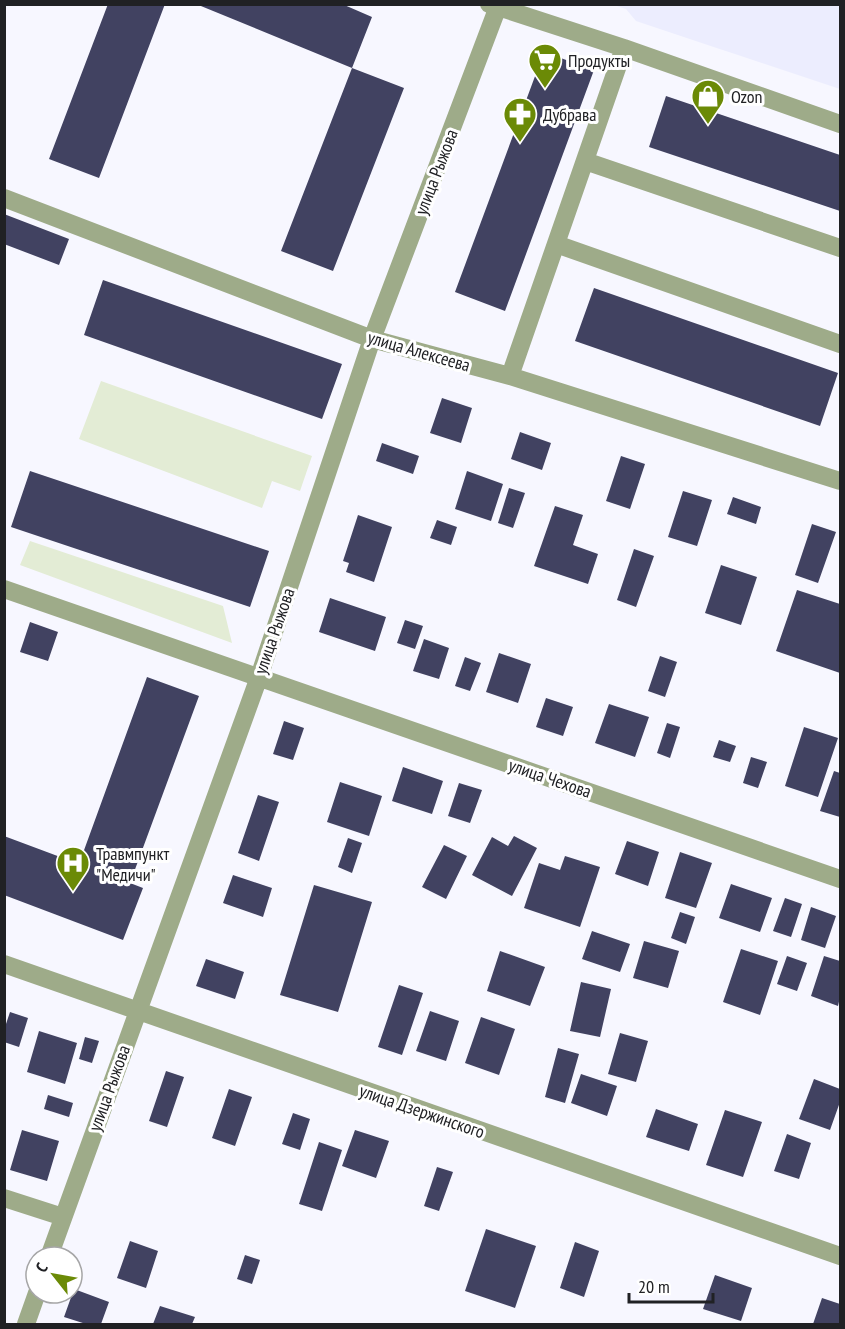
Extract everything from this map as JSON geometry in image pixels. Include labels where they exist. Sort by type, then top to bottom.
[{"type":"street","points":[[496,6],[624,48],[840,124]]},
{"type":"street","name":"улица Рыжова","points":[[53,1245],[259,677],[372,339],[496,6]]},
{"type":"street","points":[[510,376],[624,48]]},
{"type":"street","points":[[585,161],[840,248]]},
{"type":"street","name":"улица Алексеева","points":[[4,198],[372,339],[510,376],[840,481]]},
{"type":"street","points":[[556,244],[840,344]]},
{"type":"street","name":"улица Чехова","points":[[4,589],[840,879]]},
{"type":"street","name":"улица Дзержинского","points":[[4,964],[840,1256]]},
{"type":"street","points":[[4,1198],[63,1217]]},
{"type":"street","points":[[26,1324],[33,1305]]},
{"type":"shaded area","points":[[614,5],[840,5],[840,89],[636,21],[626,9]]},
{"type":"green space","points":[[101,381],[312,456],[300,491],[272,481],[262,508],[79,439]]},
{"type":"green space","points":[[30,541],[223,606],[232,643],[20,565]]},
{"type":"building","points":[[108,4],[165,4],[99,178],[49,159]]},
{"type":"building","points":[[196,4],[342,4],[372,17],[352,68]]},
{"type":"building","points":[[544,52],[594,70],[505,311],[455,292]]},
{"type":"building","points":[[352,68],[404,88],[333,271],[281,251]]},
{"type":"building","points":[[666,96],[840,155],[840,211],[649,147]]},
{"type":"building","points":[[4,214],[69,239],[59,265],[4,244]]},
{"type":"building","points":[[103,280],[342,364],[322,419],[84,335]]},
{"type":"building","points":[[594,288],[838,373],[820,426],[575,341]]},
{"type":"building","points":[[442,398],[472,408],[461,443],[430,433]]},
{"type":"building","points":[[520,432],[551,443],[542,470],[511,459]]},
{"type":"building","points":[[382,443],[419,456],[413,474],[376,461]]},
{"type":"building","points":[[621,456],[645,464],[630,509],[606,501]]},
{"type":"building","points":[[30,471],[269,551],[250,607],[11,527]]},
{"type":"building","points":[[467,471],[503,484],[491,521],[455,509]]},
{"type":"building","points":[[509,488],[525,493],[513,528],[498,523]]},
{"type":"building","points":[[683,491],[712,500],[697,546],[668,537]]},
{"type":"building","points":[[733,497],[761,507],[756,524],[727,514]]},
{"type":"building","points":[[555,506],[583,515],[573,545],[598,554],[588,584],[534,566]]},
{"type":"building","points":[[358,515],[392,527],[374,582],[346,572],[349,563],[343,561]]},
{"type":"building","points":[[437,520],[457,527],[451,545],[430,538]]},
{"type":"building","points":[[812,524],[836,532],[818,583],[795,575]]},
{"type":"building","points":[[634,549],[654,556],[636,607],[617,600]]},
{"type":"building","points":[[721,565],[757,577],[741,625],[705,613]]},
{"type":"building","points":[[797,590],[840,604],[840,673],[776,651]]},
{"type":"building","points":[[330,598],[386,617],[375,651],[319,632]]},
{"type":"building","points":[[405,620],[423,626],[415,649],[397,643]]},
{"type":"building","points":[[30,622],[58,632],[48,661],[20,652]]},
{"type":"building","points":[[424,639],[449,648],[439,679],[413,671]]},
{"type":"building","points":[[499,653],[531,664],[518,703],[486,692]]},
{"type":"building","points":[[660,656],[677,662],[665,697],[648,691]]},
{"type":"building","points":[[465,657],[481,663],[470,691],[455,686]]},
{"type":"building","points":[[147,677],[199,696],[130,883],[143,888],[123,940],[4,895],[4,836],[79,864]]},
{"type":"building","points":[[546,698],[573,707],[563,736],[536,727]]},
{"type":"building","points":[[609,704],[649,717],[635,757],[595,743]]},
{"type":"building","points":[[284,721],[304,728],[293,760],[273,754]]},
{"type":"building","points":[[667,723],[680,727],[670,758],[657,753]]},
{"type":"building","points":[[804,727],[838,738],[818,797],[785,786]]},
{"type":"building","points":[[719,740],[736,746],[730,762],[713,757]]},
{"type":"building","points":[[751,757],[767,762],[758,788],[743,783]]},
{"type":"building","points":[[403,767],[443,781],[432,814],[392,801]]},
{"type":"building","points":[[834,771],[840,773],[840,817],[820,811]]},
{"type":"building","points":[[340,782],[382,796],[369,836],[327,822]]},
{"type":"building","points":[[459,783],[482,790],[470,823],[448,816]]},
{"type":"building","points":[[258,795],[279,802],[259,861],[238,853]]},
{"type":"building","points":[[514,836],[537,848],[512,896],[472,875],[492,837],[508,846]]},
{"type":"building","points":[[348,838],[362,843],[352,873],[338,867]]},
{"type":"building","points":[[627,841],[659,852],[648,886],[615,874]]},
{"type":"building","points":[[444,845],[467,856],[446,899],[422,887]]},
{"type":"building","points":[[680,852],[712,863],[696,908],[665,898]]},
{"type":"building","points":[[565,856],[600,867],[580,927],[524,908],[539,863],[560,870]]},
{"type":"building","points":[[233,875],[272,888],[263,917],[223,903]]},
{"type":"building","points":[[731,884],[772,898],[760,932],[719,918]]},
{"type":"building","points":[[314,885],[372,902],[338,1012],[280,995]]},
{"type":"building","points":[[785,898],[802,904],[791,937],[773,931]]},
{"type":"building","points":[[811,907],[836,916],[825,948],[801,940]]},
{"type":"building","points":[[680,912],[695,917],[686,944],[671,938]]},
{"type":"building","points":[[592,931],[630,944],[620,972],[582,959]]},
{"type":"building","points":[[644,941],[679,951],[668,988],[633,978]]},
{"type":"building","points":[[741,949],[778,961],[760,1015],[723,1002]]},
{"type":"building","points":[[500,951],[545,967],[530,1006],[487,991]]},
{"type":"building","points":[[787,956],[807,963],[797,991],[777,984]]},
{"type":"building","points":[[824,956],[840,961],[838,1006],[811,996]]},
{"type":"building","points":[[206,959],[244,972],[235,999],[196,986]]},
{"type":"building","points":[[581,982],[611,989],[600,1037],[570,1031]]},
{"type":"building","points":[[399,985],[423,993],[402,1055],[378,1047]]},
{"type":"building","points":[[430,1011],[459,1021],[446,1061],[416,1051]]},
{"type":"building","points":[[10,1012],[28,1018],[19,1047],[4,1042],[4,1030]]},
{"type":"building","points":[[481,1017],[515,1029],[499,1075],[465,1063]]},
{"type":"building","points":[[39,1031],[77,1043],[65,1084],[27,1072]]},
{"type":"building","points":[[620,1033],[648,1041],[636,1082],[608,1074]]},
{"type":"building","points":[[85,1037],[99,1041],[92,1063],[79,1059]]},
{"type":"building","points":[[558,1048],[579,1054],[565,1103],[545,1097]]},
{"type":"building","points":[[166,1071],[184,1077],[167,1127],[149,1121]]},
{"type":"building","points":[[581,1074],[617,1086],[607,1116],[571,1103]]},
{"type":"building","points":[[814,1079],[840,1089],[840,1102],[830,1130],[799,1119]]},
{"type":"building","points":[[229,1089],[252,1097],[235,1146],[212,1138]]},
{"type":"building","points":[[48,1095],[73,1103],[69,1117],[44,1109]]},
{"type":"building","points":[[656,1109],[698,1124],[689,1151],[646,1137]]},
{"type":"building","points":[[725,1110],[762,1122],[743,1177],[706,1165]]},
{"type":"building","points":[[293,1113],[310,1119],[300,1150],[282,1144]]},
{"type":"building","points":[[22,1130],[59,1141],[47,1181],[10,1170]]},
{"type":"building","points":[[355,1130],[389,1141],[376,1178],[342,1166]]},
{"type":"building","points":[[787,1134],[811,1143],[799,1179],[774,1171]]},
{"type":"building","points":[[319,1142],[342,1150],[322,1211],[299,1204]]},
{"type":"building","points":[[437,1167],[453,1172],[439,1211],[424,1206]]},
{"type":"building","points":[[486,1229],[536,1246],[515,1308],[465,1291]]},
{"type":"building","points":[[130,1241],[158,1251],[146,1288],[117,1278]]},
{"type":"building","points":[[575,1242],[599,1251],[584,1297],[560,1288]]},
{"type":"building","points":[[245,1255],[260,1260],[252,1284],[237,1279]]},
{"type":"building","points":[[715,1275],[752,1288],[741,1321],[703,1309]]},
{"type":"building","points":[[84,1293],[109,1302],[101,1324],[86,1324],[64,1317],[68,1305],[84,1305]]},
{"type":"building","points":[[822,1298],[840,1304],[839,1324],[813,1324]]},
{"type":"building","points":[[160,1306],[195,1317],[192,1324],[153,1324]]},
{"type":"place","name":"Продукты","points":[[545,89]]},
{"type":"place","name":"Ozon","points":[[708,125]]},
{"type":"place","name":"Дубрава","points":[[520,143]]},
{"type":"place","name":"Травмпункт \"Медичи\"","points":[[73,892]]}]
